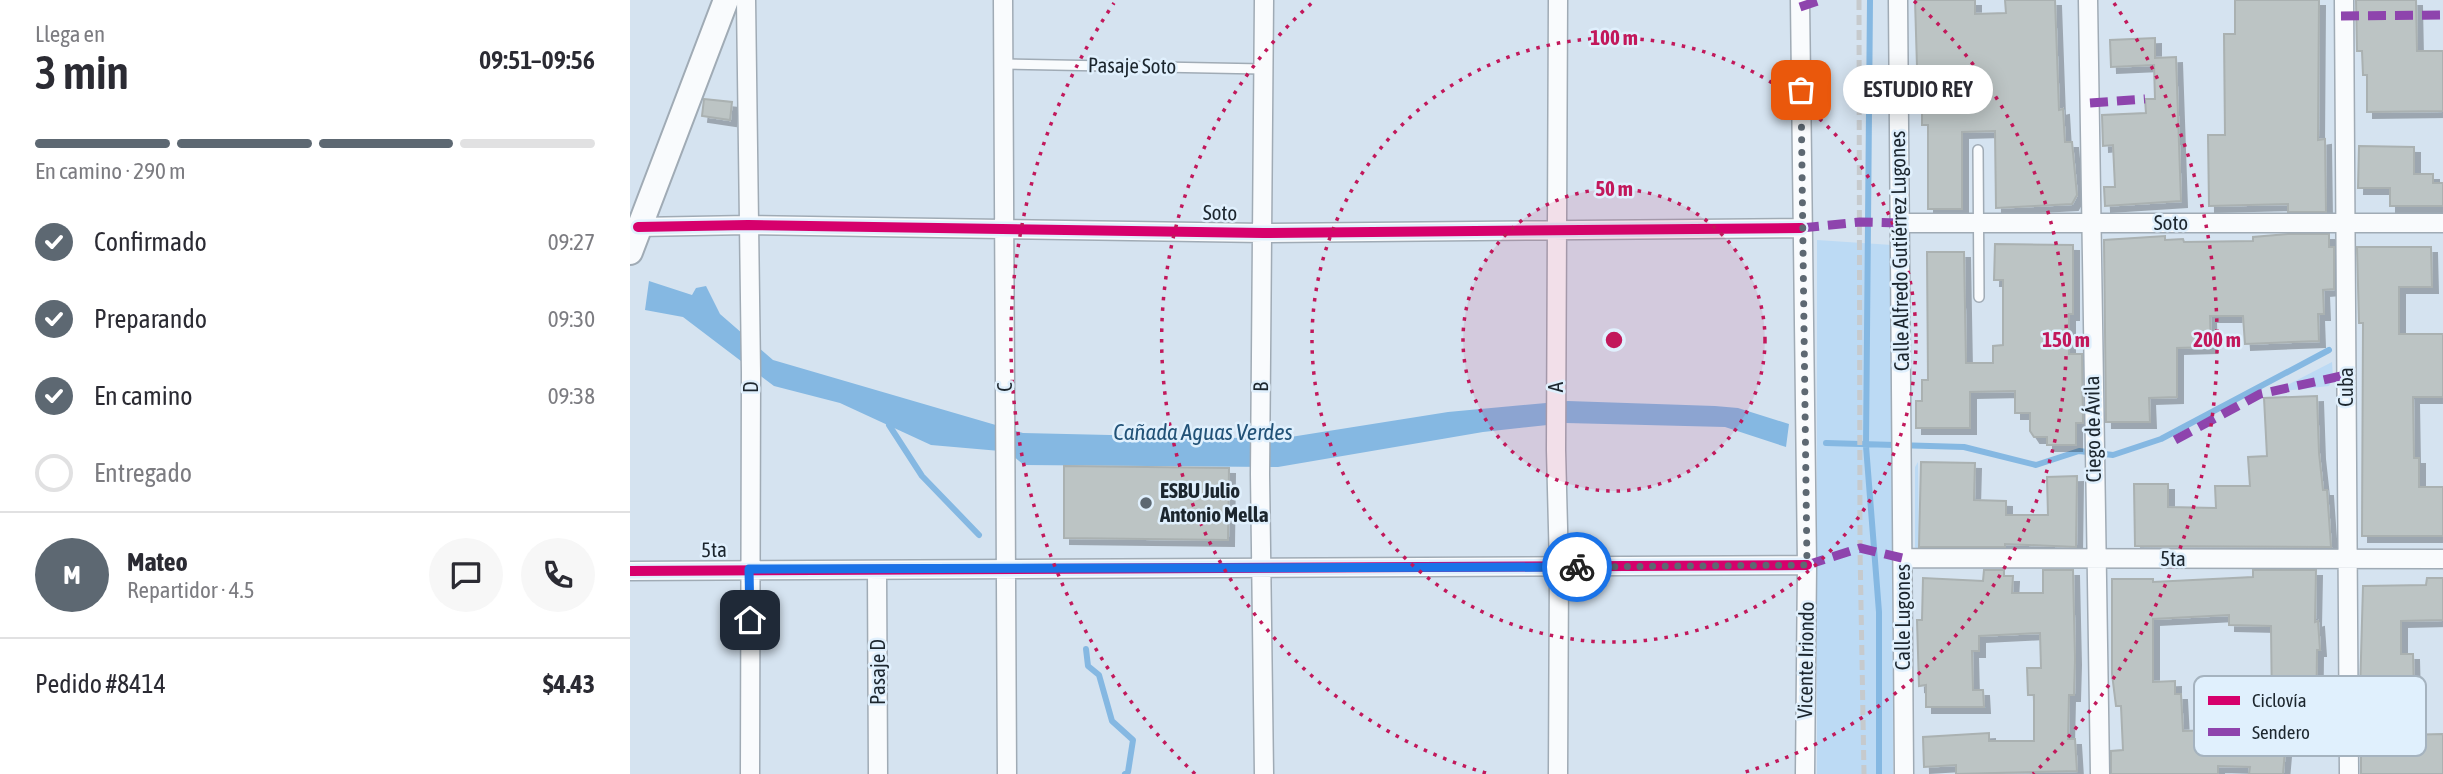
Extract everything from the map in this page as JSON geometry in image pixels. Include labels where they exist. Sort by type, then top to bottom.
[{"type":"street","points":[[630,252],[726,0]]},
{"type":"street","name":"D","points":[[746,0],[751,372],[750,774]]},
{"type":"street","name":"C","points":[[1003,0],[1007,774]]},
{"type":"street","name":"B","points":[[1264,0],[1260,474],[1264,774]]},
{"type":"street","name":"A","points":[[1558,0],[1558,774]]},
{"type":"street","name":"Vicente Iriondo","points":[[1800,0],[1807,565],[1805,774]]},
{"type":"street","name":"Calle Alfredo Gutiérrez Lugones","points":[[1898,0],[1902,460]]},
{"type":"street","name":"Ciego de Ávila","points":[[2088,0],[2100,774]]},
{"type":"street","name":"Cuba","points":[[2344,0],[2348,676]]},
{"type":"street","name":"Soto","points":[[1899,223],[2443,223]]},
{"type":"street","name":"Soto","points":[[638,227],[748,225],[1263,233],[1801,228]]},
{"type":"street","name":"Calle Lugones","points":[[1902,460],[1904,774]]},
{"type":"street","name":"5ta","points":[[1902,558],[2443,559]]},
{"type":"street","name":"5ta","points":[[630,571],[1807,565]]},
{"type":"street","name":"Pasaje D","points":[[877,570],[878,774]]},
{"type":"street","name":"Cuba","points":[[2348,756],[2348,774]]},
{"type":"lane","name":"Pasaje Soto","points":[[1002,64],[1263,69]]},
{"type":"lane","points":[[1978,150],[1979,297]]},
{"type":"shaded area","points":[[1817,240],[1892,245],[1893,774],[1817,774]]},
{"type":"shaded area","points":[[649,281],[692,295],[696,288],[706,286],[720,314],[773,360],[1023,433],[1278,439],[1448,412],[1568,401],[1738,408],[1789,424],[1786,447],[1725,427],[1566,423],[1483,432],[1278,467],[1024,465],[1013,456],[1000,451],[931,445],[840,403],[774,386],[683,317],[645,310]]},
{"type":"shaded area","points":[[2332,362],[2333,378],[2329,386],[2274,392]]},
{"type":"shaded area","points":[[1918,462],[1919,548],[1972,550],[1918,552],[1915,547],[1915,467]]},
{"type":"building","points":[[1915,0],[1975,0],[1975,14],[2006,13],[2005,0],[2055,0],[2059,110],[2063,109],[2065,142],[2072,142],[2077,195],[2072,204],[1996,208],[1995,131],[1962,132],[1962,209],[1928,209],[1928,125],[1922,125],[1922,100],[1918,100]]},
{"type":"building","points":[[2235,0],[2319,0],[2318,140],[2325,139],[2326,212],[2288,212],[2288,204],[2209,206],[2208,135],[2225,135],[2224,34],[2235,34]]},
{"type":"building","points":[[2356,0],[2416,0],[2417,51],[2443,51],[2443,111],[2367,112],[2367,75],[2363,75],[2362,51],[2357,51]]},
{"type":"building","points":[[2155,38],[2155,58],[2176,57],[2181,201],[2105,206],[2104,187],[2115,187],[2113,145],[2103,146],[2102,115],[2146,113],[2145,99],[2155,99],[2154,65],[2111,67],[2110,40]]},
{"type":"building","points":[[704,99],[732,102],[730,120],[702,116]]},
{"type":"building","points":[[2359,146],[2414,147],[2414,174],[2433,174],[2433,183],[2443,183],[2443,206],[2390,206],[2390,188],[2358,188]]},
{"type":"building","points":[[2329,234],[2329,247],[2334,247],[2334,289],[2323,290],[2324,314],[2318,314],[2319,341],[2245,344],[2243,316],[2210,316],[2211,347],[2177,348],[2177,397],[2149,398],[2150,422],[2106,422],[2104,240],[2165,236],[2165,240],[2183,239],[2184,242],[2253,241],[2253,237]]},
{"type":"building","points":[[1995,244],[2073,245],[2073,314],[2069,314],[2069,354],[2082,354],[2083,423],[2076,423],[2076,445],[2047,445],[2047,437],[2034,437],[2030,431],[2030,413],[2015,413],[2015,391],[1970,392],[1970,428],[1916,428],[1916,401],[1922,401],[1922,380],[1928,380],[1927,252],[1964,252],[1966,363],[1993,363],[1993,346],[2003,345],[2003,280],[1994,280]]},
{"type":"building","points":[[2357,247],[2431,247],[2432,287],[2399,287],[2399,334],[2443,334],[2443,397],[2413,397],[2414,458],[2419,458],[2419,487],[2443,487],[2443,536],[2362,536],[2363,323],[2359,323]]},
{"type":"building","points":[[2317,396],[2319,453],[2323,490],[2327,490],[2331,547],[2135,546],[2134,484],[2168,484],[2168,507],[2216,508],[2215,486],[2250,486],[2248,457],[2267,456],[2264,398]]},
{"type":"building","points":[[1921,462],[1975,463],[1974,500],[2006,501],[2006,515],[2048,515],[2047,477],[2077,476],[2076,547],[2005,544],[2005,547],[1919,547]]},
{"type":"building","name":"ESBU Julio Antonio Mella","points":[[1064,466],[1229,468],[1228,540],[1064,538]]},
{"type":"building","points":[[1984,570],[2004,570],[2004,576],[2013,576],[2012,593],[2043,593],[2043,570],[2073,570],[2074,695],[2069,695],[2068,739],[2075,739],[2077,771],[1956,774],[1956,765],[1924,767],[1923,737],[1989,733],[1989,741],[2034,741],[2034,695],[2028,695],[2027,668],[2041,668],[2040,633],[1979,636],[1979,651],[1972,651],[1973,690],[1983,690],[1984,707],[1926,707],[1926,685],[1919,686],[1917,620],[1922,620],[1923,578],[1983,581]]},
{"type":"building","points":[[2253,570],[2316,570],[2315,622],[2318,621],[2320,650],[2317,650],[2317,676],[2272,676],[2271,626],[2229,625],[2229,615],[2153,619],[2153,682],[2175,681],[2175,694],[2181,694],[2183,731],[2194,731],[2194,756],[2285,756],[2283,774],[2249,774],[2250,767],[2218,766],[2218,774],[2111,774],[2111,751],[2123,750],[2121,706],[2116,706],[2112,674],[2112,579],[2153,579],[2153,582],[2253,577]]},
{"type":"building","points":[[2427,578],[2443,578],[2443,620],[2401,621],[2401,654],[2413,654],[2414,676],[2360,676],[2363,586],[2426,585]]},
{"type":"building","points":[[2426,734],[2443,734],[2443,774],[2361,774],[2361,756],[2426,756]]},
{"type":"waterway","points":[[1870,0],[1866,446],[1879,612],[1879,774]]},
{"type":"waterway","name":"Cañada Aguas Verdes","points":[[1826,443],[1964,447],[2036,465],[2079,451],[2113,455],[2161,439],[2329,350]]},
{"type":"waterway","points":[[889,425],[922,476],[979,535]]},
{"type":"waterway","points":[[1086,649],[1088,666],[1099,675],[1112,721],[1133,740],[1128,772],[1125,774]]},
{"type":"railway","points":[[1859,0],[1860,548],[1864,774]]},
{"type":"marked path","points":[[1800,7],[1821,0]]},
{"type":"marked path","points":[[2341,16],[2443,15]]},
{"type":"marked path","points":[[2090,103],[2145,99]]},
{"type":"marked path","points":[[1801,228],[1860,222],[1899,223]]},
{"type":"marked path","points":[[2175,440],[2260,394],[2346,375]]},
{"type":"marked path","points":[[1807,565],[1860,548],[1902,558]]},
{"type":"cycle path","points":[[638,227],[748,225],[1263,233],[1801,228]]},
{"type":"cycle path","points":[[630,571],[1807,565]]},
{"type":"way so far","points":[[1577,567],[1807,565],[1801,90]]},
{"type":"place","name":"ESTUDIO REY","points":[[1801,90]]},
{"type":"place","name":"ESBU Julio Antonio Mella","points":[[1146,503]]},
{"type":"route","points":[[750,620],[749,569],[1577,567]]}]
